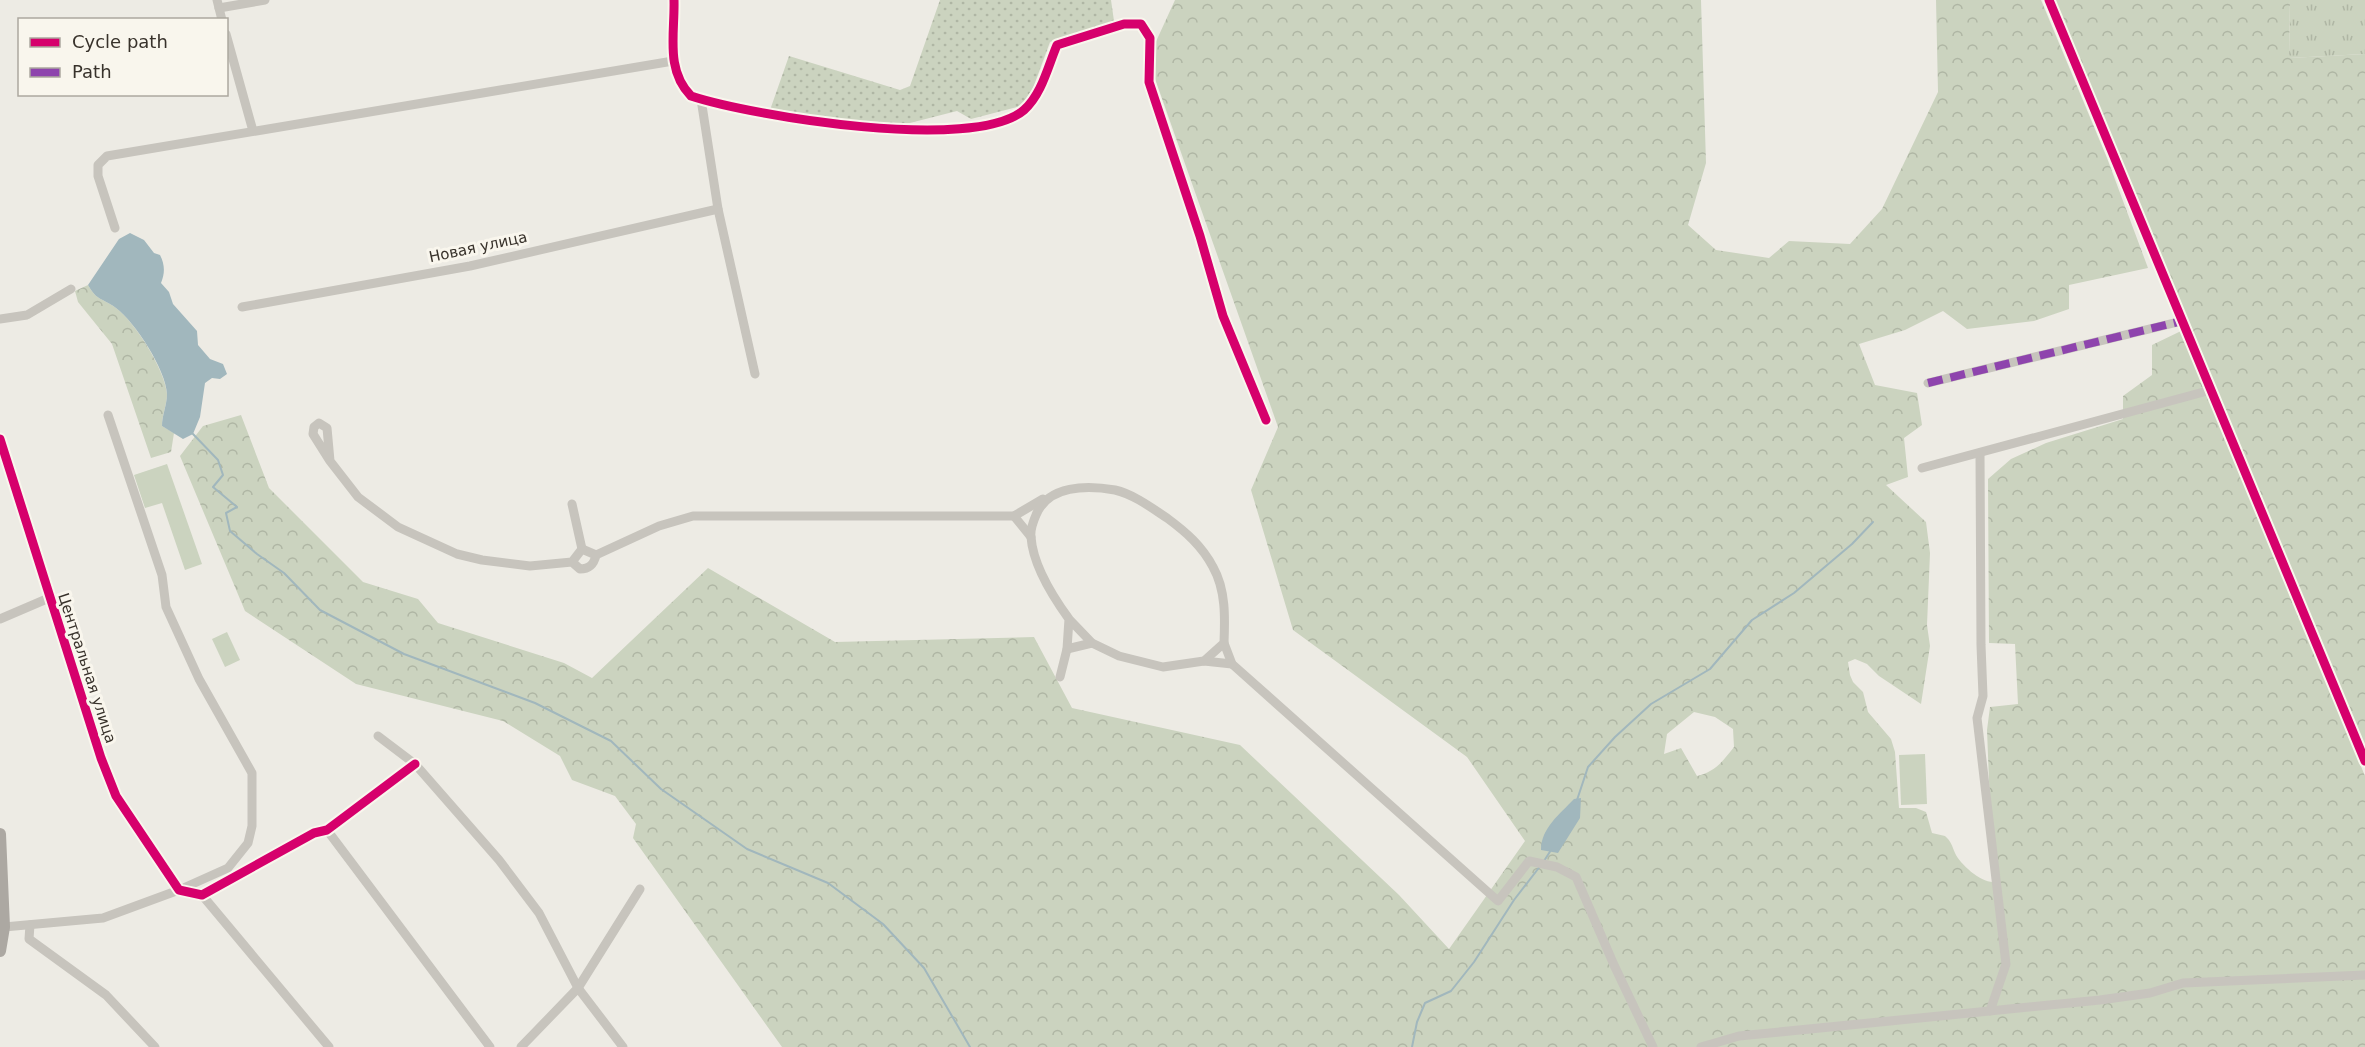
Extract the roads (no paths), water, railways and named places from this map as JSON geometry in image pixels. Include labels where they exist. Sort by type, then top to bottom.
[{"type":"main road","points":[[0,834],[4,927],[0,951]]},
{"type":"street","points":[[218,4],[265,0]]},
{"type":"street","points":[[674,0],[673,61],[682,87],[691,96],[788,118],[872,128],[935,129],[992,123],[1009,118],[1024,110],[1038,91],[1057,45],[1124,24],[1141,24],[1150,38],[1149,82],[1200,236],[1223,316],[1266,420]]},
{"type":"street","points":[[2049,0],[2365,760]]},
{"type":"street","points":[[228,41],[253,130]]},
{"type":"street","points":[[114,228],[98,176],[98,165],[107,156],[673,61]]},
{"type":"street","points":[[701,99],[718,209],[755,374]]},
{"type":"street","name":"Новая улица","points":[[242,307],[470,266],[718,209]]},
{"type":"street","points":[[0,319],[27,315],[71,289]]},
{"type":"street","points":[[1928,384],[2182,321]]},
{"type":"street","points":[[1922,468],[2211,390]]},
{"type":"street","points":[[4,927],[103,918],[179,890],[228,868],[248,843],[252,826],[252,773],[199,679],[166,607],[162,575],[108,415]]},
{"type":"street","name":"Центральная улица","points":[[0,439],[100,758],[116,796],[179,890]]},
{"type":"street","points":[[1980,453],[1983,696],[1977,718],[2006,964],[1990,1011]]},
{"type":"street","points":[[330,461],[358,497],[398,527],[457,554],[482,560],[530,566],[572,561],[582,549]]},
{"type":"street","points":[[582,549],[596,555],[659,526],[693,516],[1014,516],[1047,497],[1075,487],[1116,490],[1149,506],[1191,537],[1214,568],[1226,609],[1224,643],[1232,664],[1498,901],[1529,861],[1570,872],[1576,877],[1653,1047]]},
{"type":"street","points":[[1031,537],[1038,508],[1047,497]]},
{"type":"street","points":[[572,504],[582,549]]},
{"type":"street","points":[[1014,516],[1031,537],[1039,567],[1051,594],[1069,619],[1092,642],[1119,656],[1163,667],[1204,661],[1232,664]]},
{"type":"street","points":[[572,561],[580,569],[586,569],[594,563],[596,555]]},
{"type":"street","points":[[0,619],[49,598]]},
{"type":"street","points":[[1060,677],[1067,649],[1069,619]]},
{"type":"street","points":[[1067,649],[1092,642]]},
{"type":"street","points":[[1204,661],[1224,643]]},
{"type":"street","points":[[378,736],[415,764],[499,860],[539,913],[578,988],[623,1047]]},
{"type":"street","points":[[202,895],[314,833],[327,830],[415,764]]},
{"type":"street","points":[[327,830],[490,1047]]},
{"type":"street","points":[[521,1047],[578,988],[640,889]]},
{"type":"street","points":[[179,890],[202,895],[329,1047]]},
{"type":"street","points":[[30,925],[29,939],[106,995],[155,1047]]},
{"type":"street","points":[[1701,1047],[1738,1036],[2140,994],[2183,983],[2365,975]]},
{"type":"water","points":[[130,233],[144,240],[154,253],[160,255],[164,269],[161,283],[169,292],[173,304],[197,331],[198,345],[210,359],[223,364],[227,374],[220,379],[212,378],[205,383],[200,417],[193,434],[183,439],[162,426],[167,394],[161,372],[148,347],[124,315],[97,297],[88,285],[119,239]]},
{"type":"water","points":[[1581,798],[1580,818],[1558,853],[1541,850],[1544,835],[1552,822],[1574,799]]},
{"type":"waterway","points":[[193,434],[218,460],[223,475],[213,487],[237,507],[226,513],[230,531],[284,573],[320,610],[404,654],[535,703],[611,741],[661,789],[747,849],[828,883],[883,924],[924,968],[970,1047]]},
{"type":"waterway","points":[[1577,800],[1588,767],[1615,737],[1651,704],[1710,669],[1752,620],[1794,593],[1852,544],[1873,522]]},
{"type":"waterway","points":[[1544,861],[1551,850]]},
{"type":"waterway","points":[[1412,1047],[1417,1022],[1425,1003],[1451,991],[1474,962],[1514,900],[1541,865]]}]
